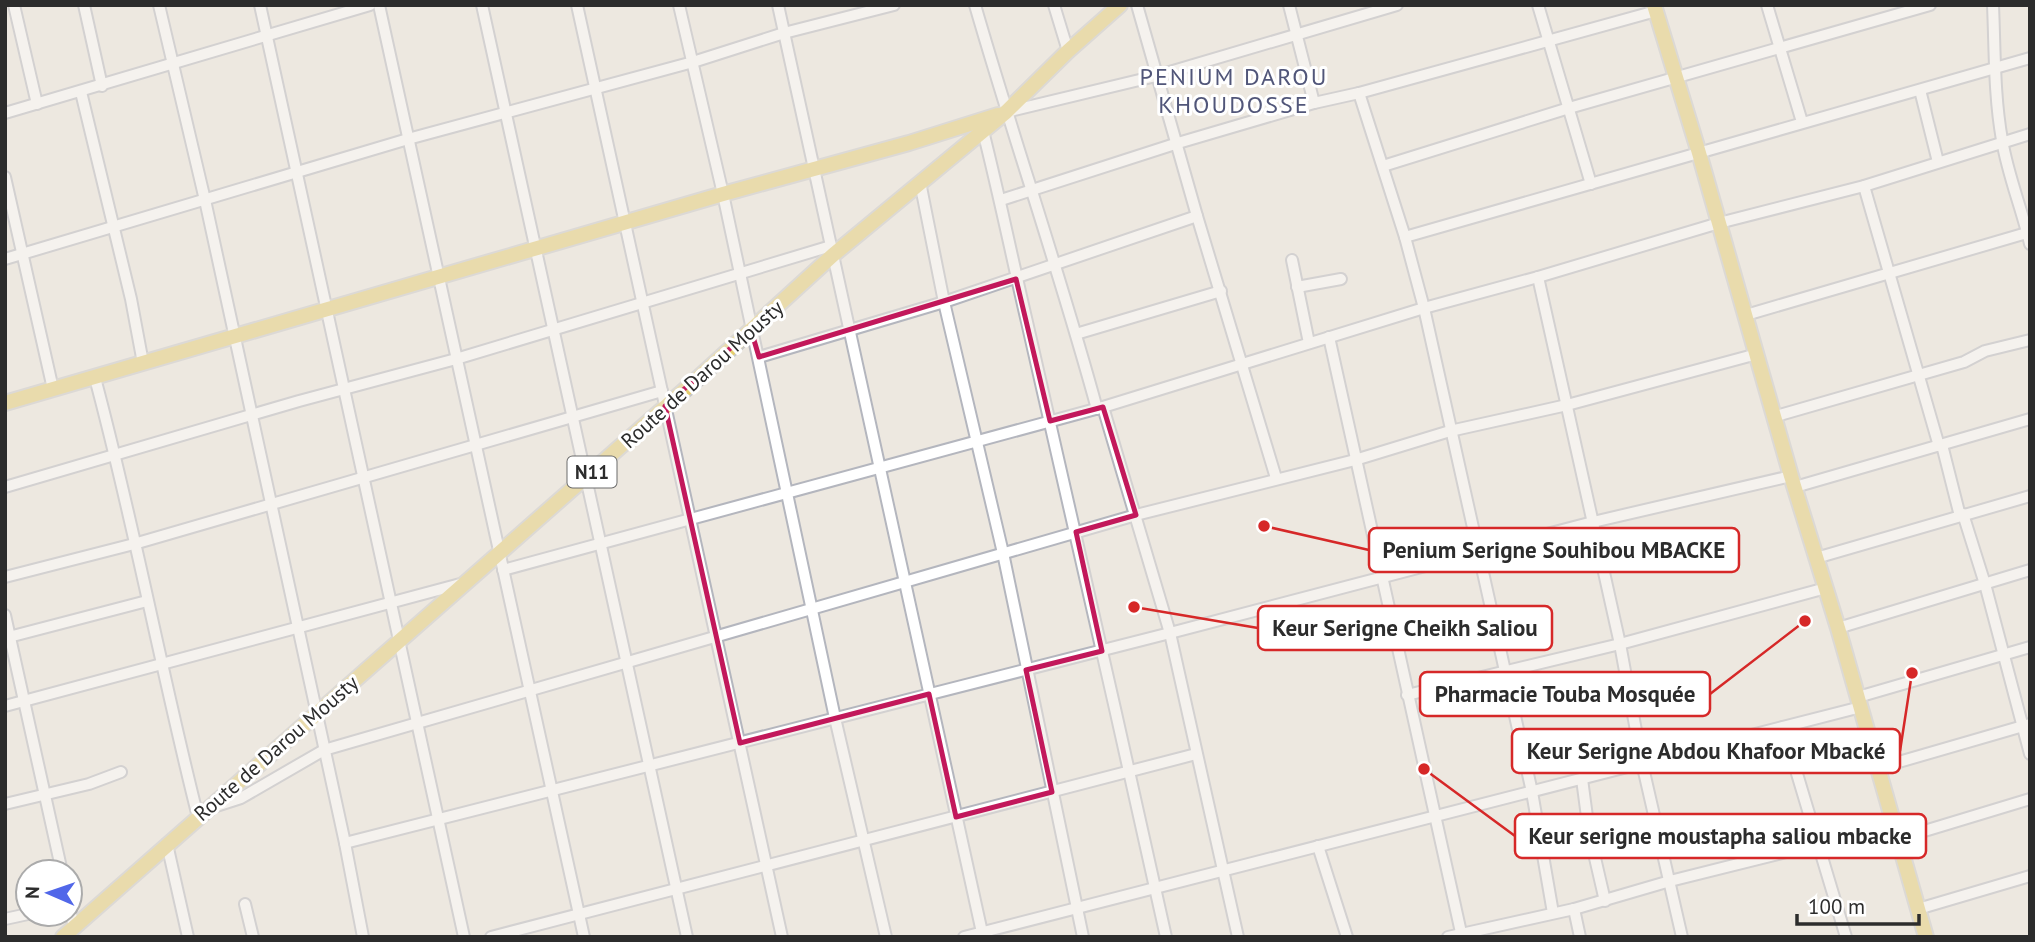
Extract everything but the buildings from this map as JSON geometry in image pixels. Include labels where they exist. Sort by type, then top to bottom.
[{"type":"main road","name":"Route de Darou Mousty","points":[[69,932],[586,477],[664,399],[751,330],[832,251],[1006,112],[1120,5]]},
{"type":"main road","points":[[1655,8],[1860,702],[1926,937]]},
{"type":"main road","points":[[5,403],[723,194],[909,143],[1006,112]]},
{"type":"street","points":[[14,5],[37,104]]},
{"type":"street","points":[[84,5],[102,86]]},
{"type":"street","points":[[159,5],[205,200],[345,843],[363,937]]},
{"type":"street","points":[[260,5],[464,937]]},
{"type":"street","points":[[5,113],[370,5]]},
{"type":"street","points":[[379,5],[583,937]]},
{"type":"street","points":[[482,5],[687,937]]},
{"type":"street","points":[[578,5],[782,937]]},
{"type":"street","points":[[679,5],[789,492],[835,718],[886,937]]},
{"type":"street","points":[[778,5],[982,934]]},
{"type":"street","points":[[5,259],[408,139],[693,62],[784,33],[894,5]]},
{"type":"street","points":[[975,5],[1076,334],[1136,515],[1170,633],[1238,937]]},
{"type":"street","points":[[1054,5],[1068,51]]},
{"type":"street","points":[[1137,5],[1276,478]]},
{"type":"street","points":[[1289,5],[1314,103]]},
{"type":"street","points":[[1006,112],[1156,76],[1397,5]]},
{"type":"street","points":[[1538,5],[1591,184]]},
{"type":"street","points":[[1767,5],[1802,122]]},
{"type":"street","points":[[1383,166],[1569,108],[1780,50],[1930,5]]},
{"type":"street","points":[[1746,316],[2029,236],[2002,141],[1995,69],[1993,5]]},
{"type":"street","points":[[1001,200],[1314,103],[1549,41],[1655,8]]},
{"type":"street","points":[[1405,237],[2030,58]]},
{"type":"street","points":[[1920,90],[1938,162]]},
{"type":"street","points":[[81,92],[131,299],[143,363]]},
{"type":"street","points":[[1359,93],[1405,237],[1424,308],[1532,792],[1553,913]]},
{"type":"street","points":[[983,131],[1001,200],[1016,279],[1076,532],[1166,937]]},
{"type":"street","points":[[503,570],[1100,408],[1424,308],[1719,223],[1864,186],[2030,134]]},
{"type":"street","points":[[5,177],[53,389]]},
{"type":"street","points":[[920,182],[944,302],[1003,553],[1083,937]]},
{"type":"street","points":[[1864,186],[1940,446],[1985,584],[2003,655],[2027,725],[2030,754]]},
{"type":"street","points":[[759,357],[1016,279],[1055,263],[1197,216]]},
{"type":"street","points":[[5,487],[344,388],[456,359],[740,273],[832,251]]},
{"type":"street","points":[[1292,260],[1309,342]]},
{"type":"street","points":[[1538,277],[1682,937]]},
{"type":"street","points":[[1297,288],[1341,278]]},
{"type":"street","points":[[1076,334],[1221,291]]},
{"type":"street","points":[[1329,337],[1461,935]]},
{"type":"street","points":[[1776,416],[1964,362],[1985,351],[2030,340]]},
{"type":"street","points":[[95,377],[116,455],[161,664],[202,813],[241,799],[324,750],[1136,515],[1355,460],[1450,431],[1567,405],[1758,354]]},
{"type":"street","points":[[5,577],[134,544],[573,417],[664,399]]},
{"type":"street","points":[[345,843],[1382,579],[1593,522],[1793,482],[1940,446],[2030,419]]},
{"type":"street","points":[[1816,558],[2030,496]]},
{"type":"street","points":[[1838,628],[2030,570]]},
{"type":"street","points":[[5,706],[464,583]]},
{"type":"street","points":[[1408,695],[1619,644],[1826,588]]},
{"type":"street","points":[[8,638],[147,601]]},
{"type":"street","points":[[5,615],[59,858]]},
{"type":"street","points":[[964,937],[1783,727],[2030,647]]},
{"type":"street","points":[[1878,768],[2027,725]]},
{"type":"street","points":[[1783,727],[1846,937]]},
{"type":"street","points":[[491,937],[1196,754]]},
{"type":"street","points":[[5,804],[89,784],[121,772]]},
{"type":"street","points":[[1582,779],[1589,832],[1605,901]]},
{"type":"street","points":[[1448,937],[1605,901],[1670,881],[1820,844],[1896,832],[2030,799]]},
{"type":"street","points":[[167,844],[188,937]]},
{"type":"street","points":[[1318,846],[1348,937]]},
{"type":"street","points":[[1918,909],[2030,876]]},
{"type":"street","points":[[245,904],[253,937]]},
{"type":"street","points":[[1574,908],[1580,937]]},
{"type":"highlighted area","points":[[1016,279],[1050,421],[1103,407],[1136,515],[1076,532],[1102,651],[1026,670],[1052,792],[956,817],[929,694],[740,743],[665,406],[751,330],[759,357]]},
{"type":"place","name":"Penium Serigne Souhibou MBACKE","points":[[1264,526]]},
{"type":"place","name":"Keur Serigne Cheikh Saliou","points":[[1134,607]]},
{"type":"place","name":"Pharmacie Touba Mosquée","points":[[1805,621]]},
{"type":"place","name":"Keur Serigne Abdou Khafoor Mbacké","points":[[1912,673]]},
{"type":"place","name":"Keur serigne moustapha saliou mbacke","points":[[1424,769]]},
{"type":"district","name":"PENIUM DAROU KHOUDOSSE","points":[[1234,90]]}]
